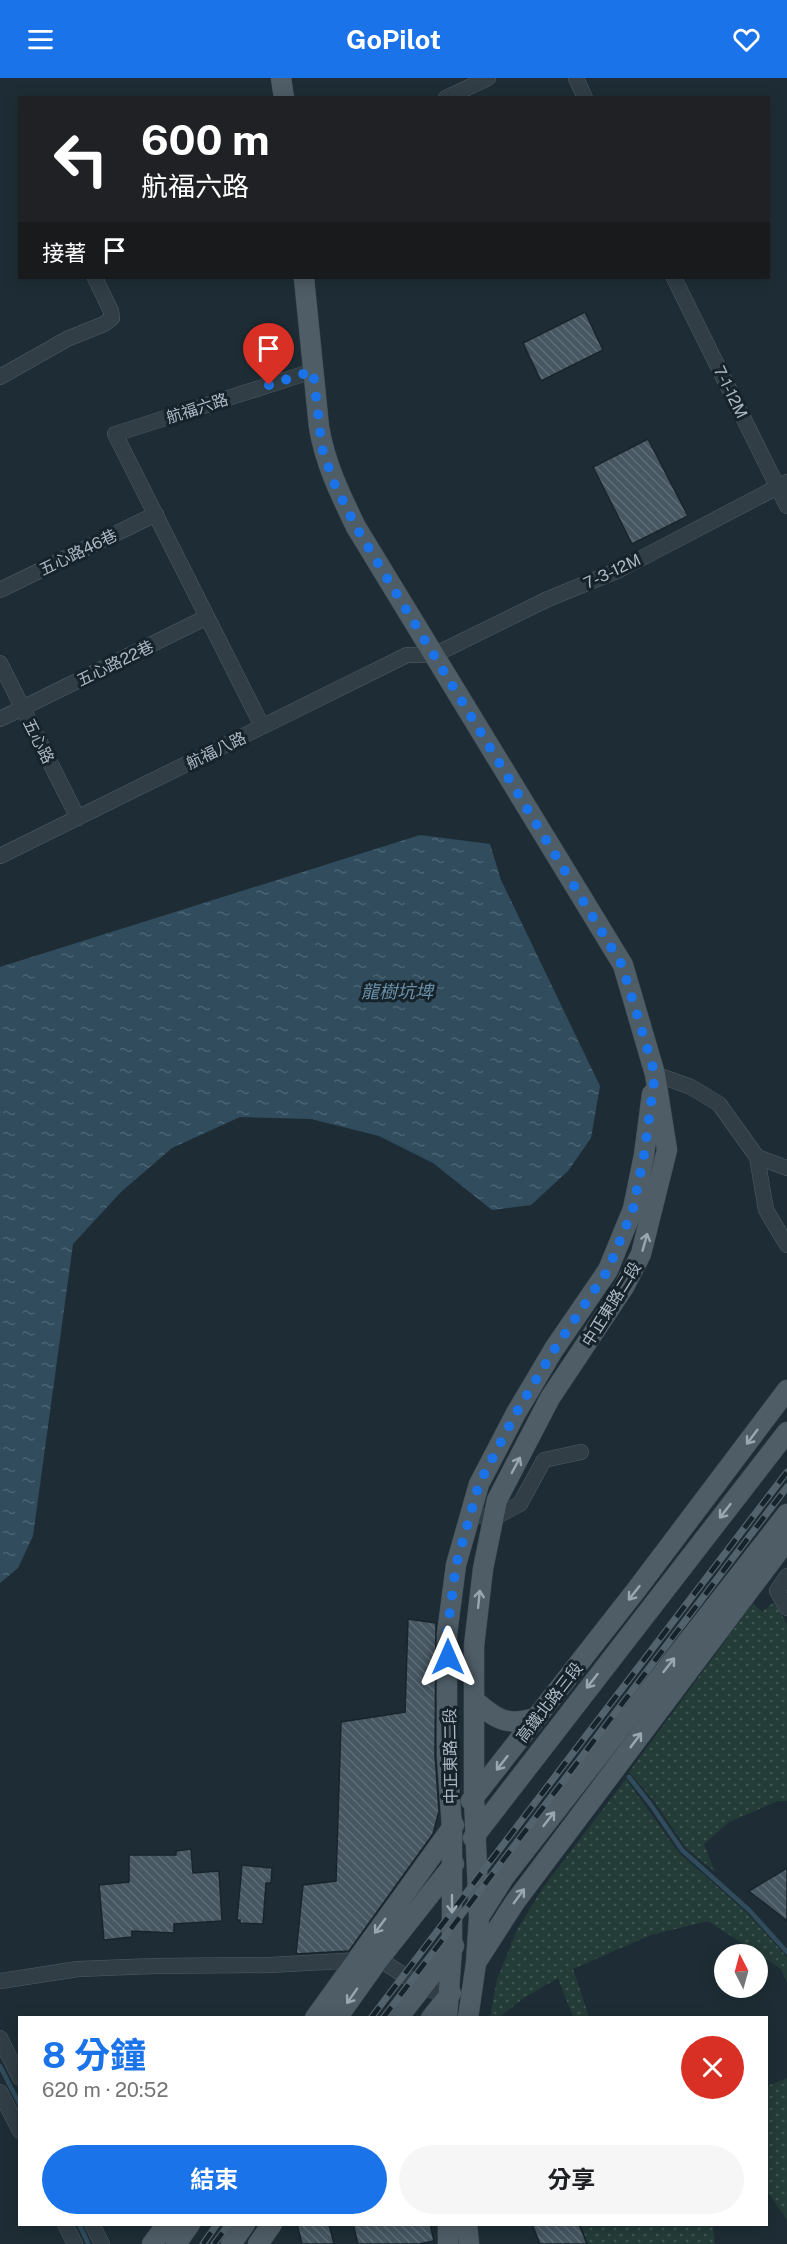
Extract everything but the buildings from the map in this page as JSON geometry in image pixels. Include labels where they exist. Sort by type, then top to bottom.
[{"type":"main road","points":[[281,78],[284,96]]},
{"type":"main road","name":"中正東路二段","points":[[304,279],[322,448],[334,483],[356,527],[622,965],[655,1074],[667,1150],[641,1254],[624,1287],[550,1398],[497,1500],[483,1569],[474,1646],[474,1797],[479,1918],[476,1963],[468,2016]]},
{"type":"main road","name":"中正東路二段","points":[[447,2016],[452,1948],[452,1828],[447,1755],[447,1634],[456,1565],[479,1484],[516,1413],[554,1350],[608,1270],[633,1209],[644,1155],[655,1074]]},
{"type":"main road","name":"高鐵北路三段","points":[[316,2016],[474,1797],[538,1717],[787,1390]]},
{"type":"main road","name":"高鐵北路三段","points":[[338,2016],[379,1959],[787,1432]]},
{"type":"main road","points":[[400,2016],[452,1948],[479,1918],[505,1876],[787,1514]]},
{"type":"main road","points":[[433,2016],[476,1963],[515,1902],[787,1540]]},
{"type":"main road","points":[[474,1700],[494,1717],[505,1721],[524,1722],[538,1717]]},
{"type":"main road","points":[[152,2244],[166,2226]]},
{"type":"main road","points":[[176,2244],[189,2226]]},
{"type":"main road","points":[[231,2244],[244,2226]]},
{"type":"main road","points":[[258,2244],[271,2226]]},
{"type":"main road","points":[[448,2226],[448,2244]]},
{"type":"main road","points":[[467,2226],[469,2244]]},
{"type":"street","points":[[450,96],[488,78]]},
{"type":"street","points":[[576,78],[584,96]]},
{"type":"street","points":[[0,377],[68,339],[104,324],[112,318],[111,311],[95,279]]},
{"type":"street","name":"7-1-12M","points":[[675,279],[782,485],[787,506]]},
{"type":"street","name":"航福六路","points":[[156,514],[115,434],[313,371]]},
{"type":"street","name":"7-3-12M","points":[[434,655],[548,599],[619,570],[782,485]]},
{"type":"street","points":[[156,514],[262,726]]},
{"type":"street","name":"五心路46巷","points":[[0,590],[156,514]]},
{"type":"street","name":"五心路22巷","points":[[0,719],[207,617]]},
{"type":"street","name":"航福八路","points":[[0,856],[407,655],[434,655]]},
{"type":"street","name":"五心路","points":[[0,663],[78,818]]},
{"type":"street","points":[[655,1074],[691,1087],[719,1104],[756,1157],[766,1210],[787,1245]]},
{"type":"street","points":[[756,1157],[787,1168]]},
{"type":"street","points":[[471,1514],[493,1518],[520,1504],[544,1460],[581,1452]]},
{"type":"street","points":[[763,1570],[787,1608]]},
{"type":"street","points":[[777,1591],[787,1576]]},
{"type":"street","points":[[0,1981],[89,1969],[354,1962],[379,1959],[422,1987],[449,1996]]},
{"type":"street","points":[[0,2038],[18,2074]]},
{"type":"street","points":[[0,2092],[18,2127]]},
{"type":"street","points":[[67,2226],[75,2244]]},
{"type":"street","points":[[93,2226],[102,2244]]},
{"type":"green space","points":[[774,1602],[787,1624],[787,1801],[778,1801],[729,1822],[704,1844],[715,1872],[686,1848],[654,1801],[629,1772],[753,1603],[762,1612]]},
{"type":"green space","points":[[626,1779],[679,1853],[746,1912],[787,1957],[787,1983],[781,1969],[768,1960],[768,1944],[743,1944],[708,1921],[651,1935],[573,1969],[589,2016],[573,2016],[558,1978],[525,1997],[501,2016],[490,2016],[497,1980],[517,1930],[542,1889]]},
{"type":"green space","points":[[787,2078],[787,2220],[768,2192],[768,2086]]},
{"type":"green space","points":[[581,2226],[713,2226],[715,2244],[588,2244]]},
{"type":"water","name":"龍樹坑埤","points":[[420,835],[490,844],[501,880],[600,1086],[591,1138],[568,1171],[531,1205],[492,1210],[433,1163],[379,1136],[311,1119],[240,1117],[172,1148],[121,1192],[73,1244],[33,1536],[18,1568],[0,1583],[0,967]]},
{"type":"waterway","points":[[629,1777],[682,1850],[749,1910],[787,1952]]},
{"type":"waterway","points":[[0,2066],[18,2101]]},
{"type":"waterway","points":[[80,2226],[88,2243]]},
{"type":"railway","points":[[373,2016],[787,1472]]},
{"type":"railway","points":[[385,2016],[787,1487]]},
{"type":"railway","points":[[203,2244],[216,2226]]},
{"type":"railway","points":[[214,2244],[228,2226]]},
{"type":"route","points":[[269,385],[313,371],[322,448],[334,483],[356,527],[622,965],[655,1074],[644,1155],[633,1209],[608,1270],[554,1350],[516,1413],[479,1484],[456,1565],[447,1634],[448,1657]]}]
